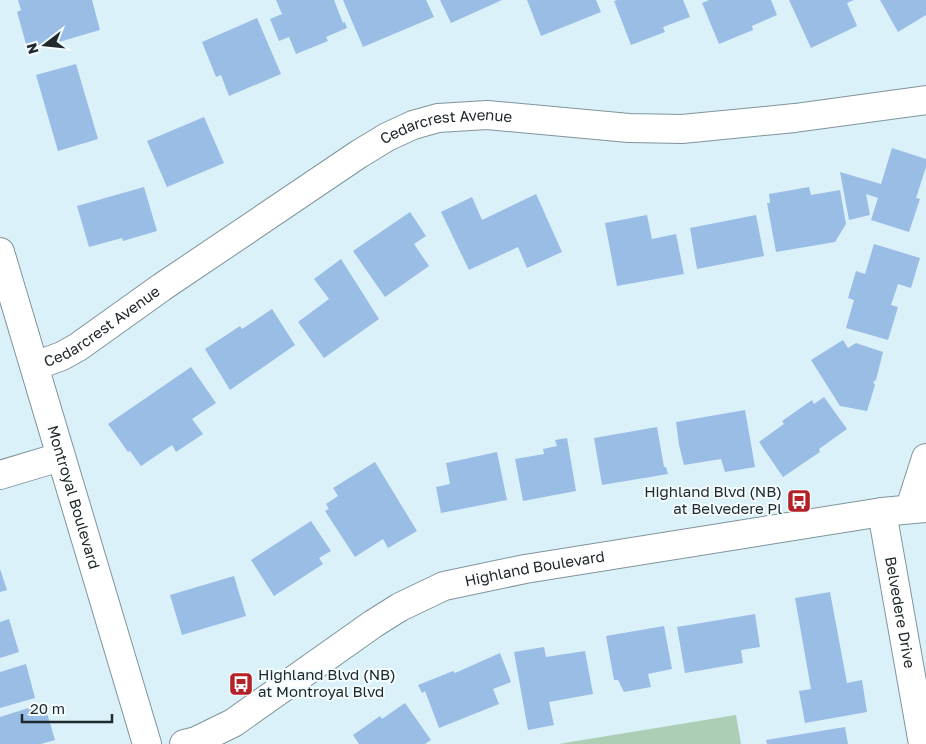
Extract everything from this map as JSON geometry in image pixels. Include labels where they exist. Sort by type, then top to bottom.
[{"type":"street","name":"Cedarcrest Avenue","points":[[35,366],[62,356],[78,347],[162,287],[359,154],[387,137],[413,125],[438,118],[487,116],[630,128],[682,129],[795,118],[926,100]]},
{"type":"street","name":"Montroyal Boulevard","points":[[0,252],[147,744]]},
{"type":"street","points":[[0,475],[60,457]]},
{"type":"street","points":[[918,508],[926,458]]},
{"type":"street","name":"Highland Boulevard","points":[[184,744],[196,741],[233,723],[400,606],[444,586],[525,569],[882,512],[918,508]]},
{"type":"street","name":"Belvedere Drive","points":[[882,512],[923,744]]},
{"type":"green space","points":[[736,715],[741,744],[558,744]]},
{"type":"building","points":[[18,0],[92,0],[100,30],[28,51],[17,12],[21,10]]},
{"type":"building","points":[[276,0],[334,0],[343,23],[345,22],[347,28],[326,37],[328,41],[296,54],[289,37],[279,41],[270,19],[282,14]]},
{"type":"building","points":[[343,0],[426,0],[434,17],[363,47]]},
{"type":"building","points":[[440,0],[502,0],[451,23]]},
{"type":"building","points":[[527,0],[596,0],[601,12],[541,36]]},
{"type":"building","points":[[683,0],[690,17],[663,27],[665,32],[631,45],[614,1]]},
{"type":"building","points":[[709,0],[771,0],[777,15],[752,26],[753,30],[719,44],[702,3]]},
{"type":"building","points":[[789,0],[854,0],[847,3],[857,26],[811,48]]},
{"type":"building","points":[[880,0],[926,0],[926,15],[898,32]]},
{"type":"building","points":[[257,18],[281,74],[229,96],[221,75],[216,77],[202,42]]},
{"type":"building","points":[[76,64],[98,139],[58,151],[36,75]]},
{"type":"building","points":[[204,117],[224,163],[167,187],[147,141]]},
{"type":"building","points":[[892,148],[926,159],[926,167],[916,198],[920,199],[909,232],[871,220],[878,198],[866,194],[870,215],[849,220],[840,172],[881,184]]},
{"type":"building","points":[[144,187],[157,231],[123,241],[122,238],[89,247],[77,206]]},
{"type":"building","points":[[809,187],[811,195],[840,190],[846,224],[835,242],[776,252],[767,203],[770,203],[769,194]]},
{"type":"building","points":[[536,194],[562,252],[527,268],[518,247],[469,270],[441,212],[472,197],[482,220]]},
{"type":"building","points":[[410,212],[426,236],[414,244],[429,266],[385,297],[353,251]]},
{"type":"building","points":[[647,215],[652,239],[676,234],[684,274],[617,286],[605,223]]},
{"type":"building","points":[[756,215],[764,256],[697,269],[690,228]]},
{"type":"building","points":[[874,244],[920,258],[911,288],[898,284],[891,305],[898,307],[888,340],[846,328],[854,300],[848,298],[856,271],[865,274]]},
{"type":"building","points":[[341,259],[379,319],[324,358],[298,322],[329,299],[314,279]]},
{"type":"building","points":[[272,309],[295,345],[230,390],[205,349],[240,326],[242,329]]},
{"type":"building","points":[[843,340],[848,348],[856,343],[883,352],[876,380],[873,382],[875,385],[867,411],[840,406],[811,360]]},
{"type":"building","points":[[191,367],[216,403],[192,419],[203,434],[176,452],[172,445],[141,466],[130,451],[128,452],[108,424]]},
{"type":"building","points":[[824,397],[847,429],[819,449],[820,452],[783,477],[759,442],[784,424],[782,421],[812,400],[814,404]]},
{"type":"building","points":[[745,410],[755,467],[725,472],[721,459],[684,465],[676,422]]},
{"type":"building","points":[[657,427],[664,467],[666,467],[668,474],[602,485],[594,438]]},
{"type":"building","points":[[567,438],[576,491],[523,501],[515,459],[544,454],[543,449],[557,446],[555,440]]},
{"type":"building","points":[[497,452],[507,500],[441,513],[436,487],[450,484],[446,463]]},
{"type":"building","points":[[375,462],[417,531],[388,548],[383,539],[355,557],[325,511],[329,509],[326,504],[338,496],[333,488]]},
{"type":"building","points":[[311,521],[331,551],[319,558],[323,564],[274,596],[251,560]]},
{"type":"building","points":[[0,569],[7,590],[0,592]]},
{"type":"building","points":[[234,576],[246,616],[182,635],[170,595]]},
{"type":"building","points":[[830,592],[847,683],[862,680],[867,712],[805,723],[799,691],[811,689],[795,598]]},
{"type":"building","points":[[755,614],[760,647],[741,650],[743,663],[685,673],[677,627]]},
{"type":"building","points":[[9,619],[19,652],[0,658],[0,622]]},
{"type":"building","points":[[664,626],[672,669],[648,674],[651,687],[624,692],[618,680],[614,680],[606,636]]},
{"type":"building","points":[[544,647],[546,657],[585,651],[593,694],[549,702],[554,725],[528,730],[514,652]]},
{"type":"building","points":[[500,653],[511,682],[493,689],[499,704],[439,728],[425,691],[422,693],[418,685],[453,671],[455,673]]},
{"type":"building","points":[[26,664],[35,698],[0,708],[0,672]]},
{"type":"building","points":[[44,703],[55,740],[41,744],[0,744],[0,717]]},
{"type":"building","points":[[405,703],[431,740],[425,744],[359,744],[353,735],[380,716],[382,719]]},
{"type":"building","points":[[845,727],[848,744],[767,744],[766,740]]},
{"type":"place","name":"Highland Blvd (NB) at Belvedere Pl","points":[[799,501]]},
{"type":"place","name":"Highland Blvd (NB) at Montroyal Blvd","points":[[241,684]]}]
